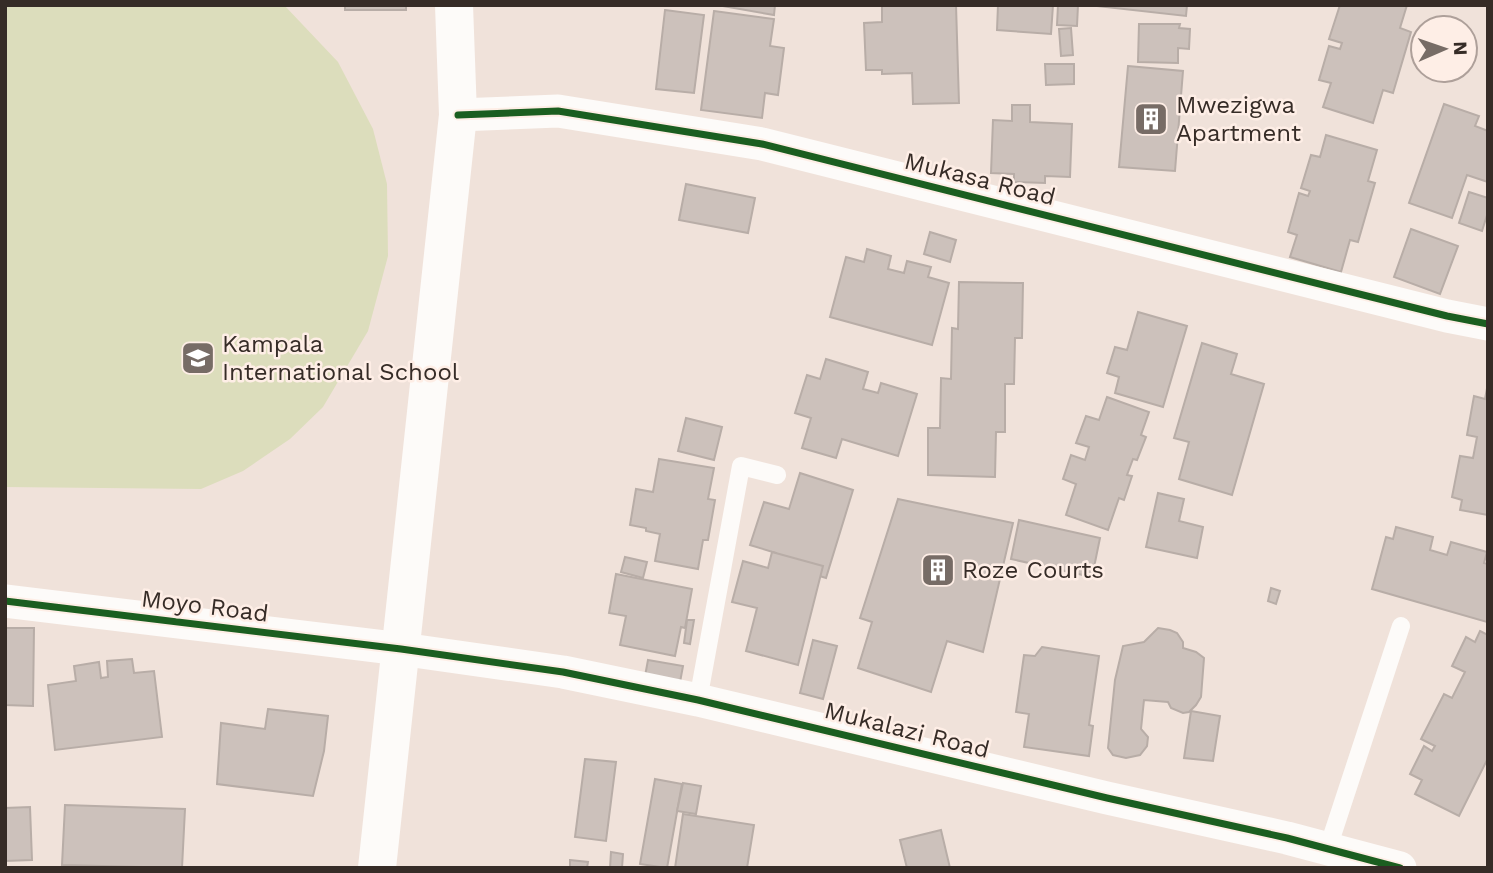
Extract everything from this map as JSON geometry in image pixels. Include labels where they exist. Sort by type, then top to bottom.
[{"type":"main road","points":[[377,868],[458,115],[454,5]]},
{"type":"street","name":"Mukasa Road","points":[[458,115],[558,111],[762,144],[1447,317],[1488,324]]},
{"type":"street","name":"Moyo Road","points":[[5,601],[401,649]]},
{"type":"street","name":"Mukalazi Road","points":[[401,649],[563,672],[698,700],[1328,848],[1400,868]]},
{"type":"lane","points":[[698,700],[741,466],[777,475]]},
{"type":"lane","points":[[1328,848],[1401,625]]},
{"type":"green space","name":"Kampala International School","points":[[5,5],[284,5],[338,62],[373,129],[387,184],[388,256],[368,331],[323,407],[290,439],[243,471],[201,489],[5,487]]},
{"type":"building","points":[[345,5],[406,5],[406,10],[345,10]]},
{"type":"building","points":[[717,5],[775,5],[774,15]]},
{"type":"building","points":[[882,5],[956,5],[959,103],[913,104],[912,73],[882,74],[882,70],[866,70],[864,23],[882,22]]},
{"type":"building","points":[[998,5],[1053,5],[1051,34],[997,30]]},
{"type":"building","points":[[1058,5],[1078,5],[1077,26],[1057,25]]},
{"type":"building","points":[[1088,5],[1187,5],[1186,16]]},
{"type":"building","points":[[1340,5],[1407,5],[1400,28],[1409,31],[1409,39],[1393,93],[1383,90],[1373,123],[1323,107],[1331,83],[1319,80],[1329,46],[1340,49],[1342,43],[1329,39]]},
{"type":"building","points":[[665,10],[704,15],[694,93],[656,89]]},
{"type":"building","points":[[714,11],[774,19],[770,46],[784,48],[778,95],[765,93],[762,118],[701,110]]},
{"type":"building","points":[[1139,24],[1180,24],[1179,28],[1190,29],[1189,49],[1178,48],[1178,63],[1138,62]]},
{"type":"building","points":[[1071,28],[1073,55],[1061,56],[1059,29]]},
{"type":"building","points":[[1045,64],[1074,64],[1074,84],[1046,85]]},
{"type":"building","name":"Mwezigwa Apartment","points":[[1128,66],[1183,71],[1175,171],[1119,167]]},
{"type":"building","points":[[1444,104],[1479,116],[1475,126],[1488,131],[1488,182],[1467,175],[1452,218],[1409,203]]},
{"type":"building","points":[[1012,105],[1030,105],[1030,122],[1072,124],[1070,177],[1045,176],[1045,183],[1014,182],[1014,174],[991,173],[993,120],[1012,121]]},
{"type":"building","points":[[1326,135],[1377,150],[1368,181],[1375,183],[1358,242],[1350,240],[1341,272],[1290,257],[1297,235],[1288,232],[1299,193],[1308,196],[1310,191],[1301,188],[1311,155],[1320,157]]},
{"type":"building","points":[[686,184],[755,198],[748,233],[679,220]]},
{"type":"building","points":[[1469,192],[1488,198],[1488,212],[1482,231],[1459,223]]},
{"type":"building","points":[[1411,229],[1458,246],[1440,294],[1394,277]]},
{"type":"building","points":[[930,232],[956,240],[950,262],[924,254]]},
{"type":"building","points":[[867,249],[891,256],[888,269],[904,273],[907,261],[931,267],[928,277],[949,283],[932,345],[830,317],[846,257],[864,262]]},
{"type":"building","points":[[959,282],[1023,283],[1022,338],[1015,338],[1014,384],[1005,384],[1005,432],[996,432],[995,477],[928,475],[928,428],[940,428],[941,378],[951,379],[952,328],[958,329]]},
{"type":"building","points":[[1138,312],[1187,326],[1163,407],[1115,393],[1119,377],[1107,373],[1115,347],[1127,350]]},
{"type":"building","points":[[1202,343],[1237,354],[1231,374],[1264,384],[1232,495],[1179,479],[1189,442],[1174,438]]},
{"type":"building","points":[[826,359],[868,372],[863,389],[878,393],[881,383],[917,394],[898,456],[842,439],[836,458],[802,448],[811,418],[795,413],[807,375],[820,379]]},
{"type":"building","points":[[1488,383],[1488,515],[1460,510],[1462,500],[1452,497],[1460,456],[1473,458],[1477,437],[1467,435],[1474,396],[1485,399]]},
{"type":"building","points":[[1107,397],[1149,412],[1141,435],[1146,437],[1137,460],[1133,459],[1127,475],[1132,476],[1124,500],[1119,498],[1108,530],[1066,515],[1076,484],[1063,479],[1071,455],[1085,460],[1089,447],[1076,443],[1086,416],[1099,420]]},
{"type":"building","points":[[686,418],[722,427],[714,460],[678,451]]},
{"type":"building","points":[[659,459],[714,468],[708,499],[715,500],[708,540],[703,540],[698,569],[655,561],[660,534],[630,525],[636,489],[653,492]]},
{"type":"building","points":[[800,473],[853,490],[826,578],[774,562],[776,553],[750,545],[764,502],[789,509]]},
{"type":"building","points":[[1158,493],[1184,499],[1179,521],[1203,527],[1197,558],[1146,547]]},
{"type":"building","name":"Roze Courts","points":[[898,499],[1013,523],[983,652],[947,641],[931,692],[858,668],[872,622],[860,618]]},
{"type":"building","points":[[1019,520],[1100,538],[1092,577],[1011,559]]},
{"type":"building","points":[[1396,527],[1433,537],[1430,550],[1447,555],[1451,542],[1487,552],[1484,563],[1488,564],[1487,622],[1372,589],[1386,537],[1393,539]]},
{"type":"building","points":[[772,552],[823,566],[798,665],[746,651],[757,608],[732,602],[743,561],[768,568]]},
{"type":"building","points":[[625,557],[647,562],[643,578],[621,572]]},
{"type":"building","points":[[616,574],[692,589],[685,628],[681,627],[675,656],[620,645],[626,616],[609,613]]},
{"type":"building","points":[[1271,588],[1280,591],[1276,604],[1268,601]]},
{"type":"building","points":[[687,620],[694,620],[690,644],[684,643]]},
{"type":"building","points":[[5,628],[34,628],[33,706],[5,705]]},
{"type":"building","points":[[1158,628],[1177,633],[1183,642],[1183,648],[1204,658],[1201,697],[1189,712],[1183,713],[1171,708],[1168,702],[1144,700],[1141,729],[1148,737],[1147,746],[1140,755],[1126,758],[1113,755],[1108,748],[1115,680],[1123,646],[1144,642]]},
{"type":"building","points":[[1480,631],[1488,635],[1488,758],[1459,816],[1415,794],[1422,780],[1410,774],[1424,746],[1432,751],[1435,746],[1421,739],[1444,694],[1452,698],[1465,672],[1452,666],[1466,637],[1475,642]]},
{"type":"building","points":[[813,640],[837,646],[823,699],[800,693]]},
{"type":"building","points":[[1042,647],[1099,656],[1089,725],[1093,726],[1089,756],[1024,747],[1029,714],[1016,712],[1024,655],[1035,656]]},
{"type":"building","points":[[132,659],[134,673],[154,671],[162,737],[55,750],[48,685],[76,681],[74,666],[99,662],[101,678],[108,677],[107,661]]},
{"type":"building","points":[[648,660],[683,666],[678,693],[643,687]]},
{"type":"building","points":[[268,709],[328,716],[324,751],[313,796],[217,784],[221,723],[265,729]]},
{"type":"building","points":[[1191,711],[1220,716],[1213,761],[1184,758]]},
{"type":"building","points":[[585,759],[616,762],[606,841],[575,837]]},
{"type":"building","points":[[655,779],[682,784],[667,868],[640,864]]},
{"type":"building","points":[[683,783],[701,786],[696,814],[677,811]]},
{"type":"building","points":[[65,805],[185,809],[182,868],[62,865]]},
{"type":"building","points":[[30,807],[32,860],[5,861],[5,808]]},
{"type":"building","points":[[683,814],[754,825],[747,868],[675,868]]},
{"type":"building","points":[[941,830],[950,868],[907,868],[900,840]]},
{"type":"building","points":[[611,852],[623,854],[622,868],[610,868]]},
{"type":"building","points":[[570,860],[588,862],[587,868],[570,868]]},
{"type":"cycle path","points":[[458,115],[558,111],[762,144],[1447,316],[1488,324]]},
{"type":"cycle path","points":[[5,601],[401,649],[563,672],[698,700],[1107,798],[1287,838],[1400,868]]},
{"type":"place","name":"Mwezigwa Apartment","points":[[1151,119]]},
{"type":"place","name":"Kampala International School","points":[[198,358]]},
{"type":"place","name":"Roze Courts","points":[[938,570]]}]
